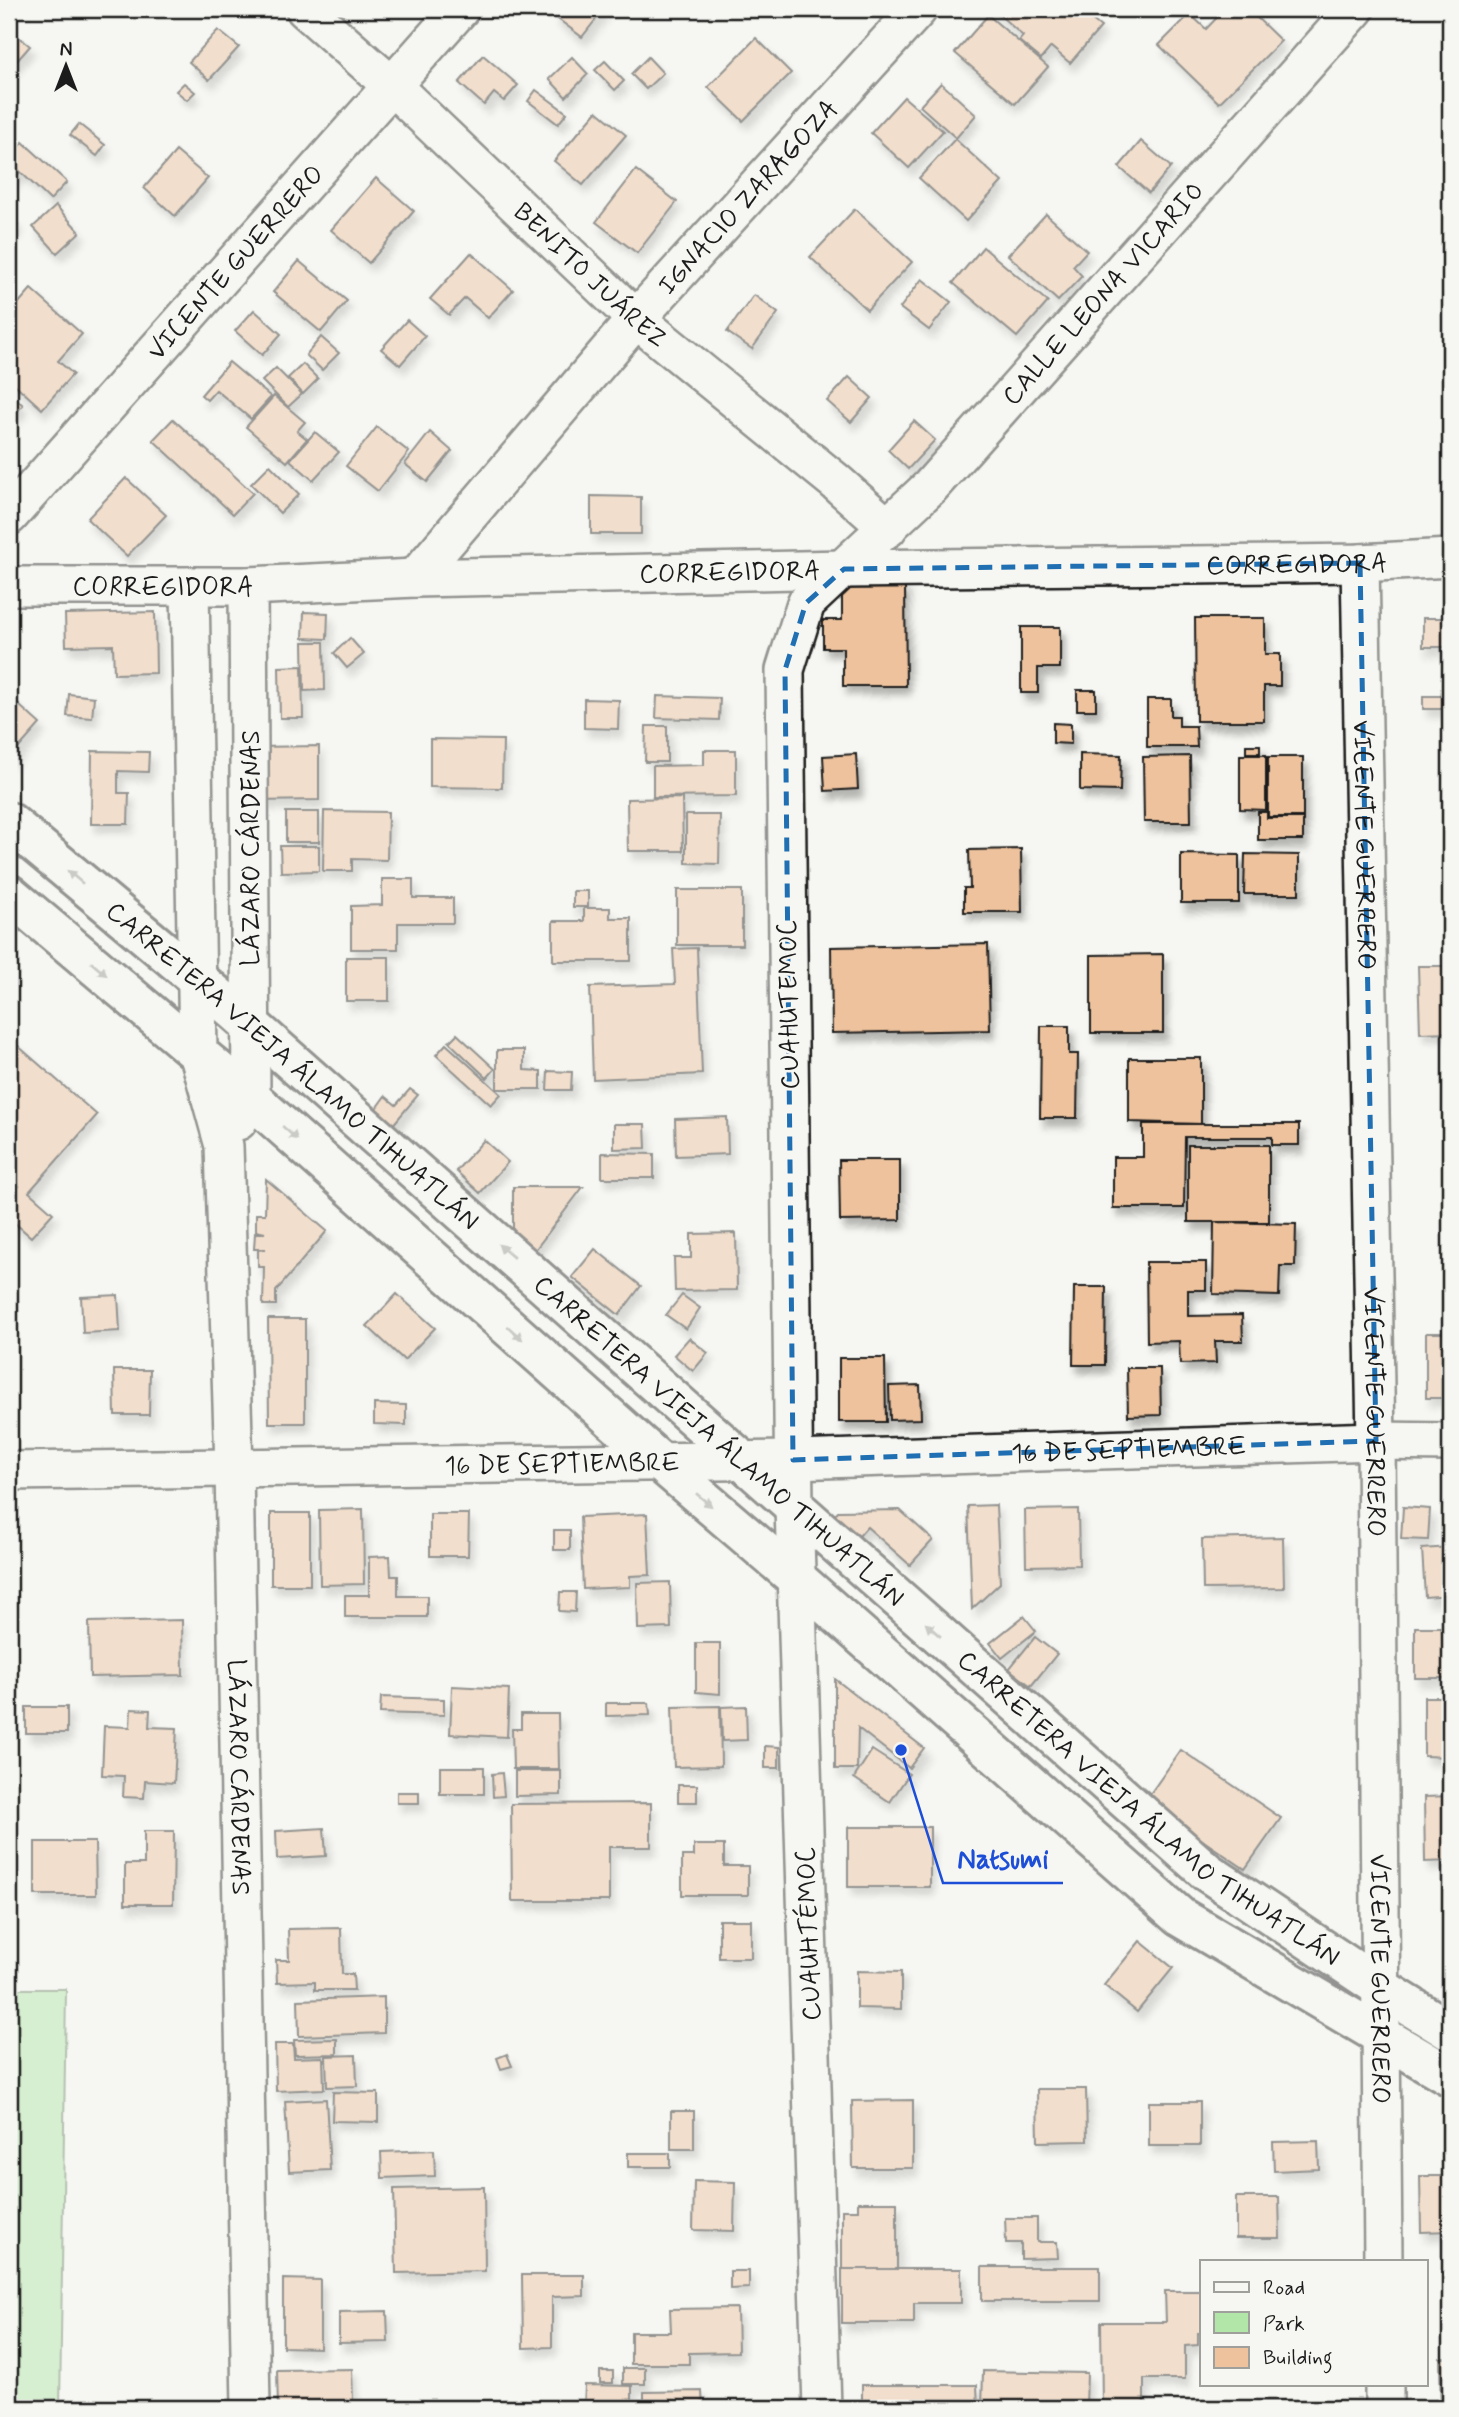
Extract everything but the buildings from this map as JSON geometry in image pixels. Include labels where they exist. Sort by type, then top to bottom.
[{"type":"main road","name":"CARRETERA VIEJA ÁLAMO TIHUATLÁN","points":[[9,822],[251,1026],[1207,1872],[1450,2031]]},
{"type":"main road","name":"CARRETERA VIEJA ÁLAMO TIHUATLÁN","points":[[9,894],[251,1098],[660,1462],[1181,1917],[1450,2076]]},
{"type":"street","name":"BENITO JUÁREZ","points":[[305,9],[392,86],[636,318],[835,481],[888,528]]},
{"type":"street","name":"VICENTE GUERRERO","points":[[9,516],[460,9]]},
{"type":"street","name":"IGNACIO ZARAGOZA","points":[[415,578],[636,318],[918,9]]},
{"type":"street","name":"CALLE LEONA VICARIO","points":[[844,569],[930,487],[1355,9]]},
{"type":"street","name":"CORREGIDORA","points":[[9,586],[248,586],[415,578],[844,569],[1360,564],[1450,558]]},
{"type":"street","name":"VICENTE GUERRERO","points":[[1360,564],[1376,1441],[1383,2260]]},
{"type":"street","name":"CUAHUTEMOC","points":[[793,1460],[785,670],[806,603],[844,569]]},
{"type":"street","name":"LÁZARO CÁRDENAS","points":[[190,586],[198,1052],[224,1146],[234,1468],[251,2408]]},
{"type":"street","name":"LÁZARO CÁRDENAS","points":[[224,1146],[251,1098],[248,586]]},
{"type":"street","name":"16 DE SEPTIEMBRE","points":[[9,1471],[793,1460],[1376,1441],[1450,1442]]},
{"type":"street","name":"CUAUHTÉMOC","points":[[793,1460],[822,2408]]},
{"type":"street","points":[[1384,2386],[1384,2408]]},
{"type":"highlighted area","points":[[1360,563],[1376,1441],[793,1460],[785,670],[806,603],[844,569]]},
{"type":"green space","points":[[9,1989],[66,1989],[60,2408],[9,2408]]},
{"type":"place","name":"Natsumi","points":[[901,1750]]}]
